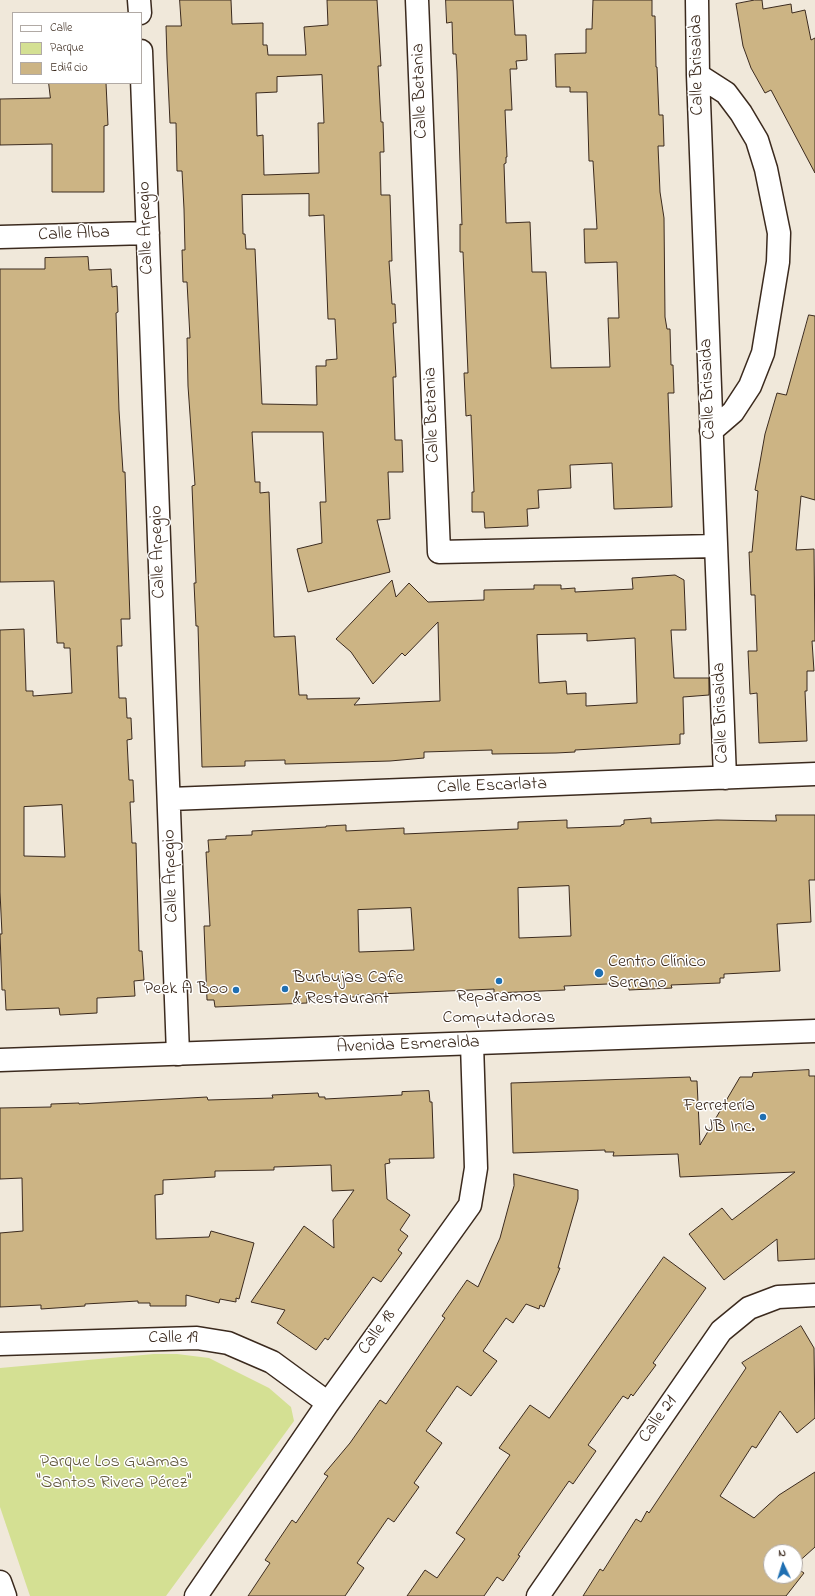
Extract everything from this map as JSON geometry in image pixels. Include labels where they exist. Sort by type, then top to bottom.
[{"type":"street","points":[[139,0],[140,12]]},
{"type":"street","name":"Calle Betania","points":[[418,0],[439,552],[716,546]]},
{"type":"street","name":"Calle Brisaida","points":[[697,0],[698,75],[710,431],[725,778]]},
{"type":"street","points":[[698,75],[726,93],[741,113],[757,140],[766,169],[779,234],[778,262],[763,353],[750,386],[733,412],[710,431]]},
{"type":"street","name":"Calle Arpegio","points":[[142,77],[164,690],[170,800],[178,1054]]},
{"type":"street","name":"Calle Alba","points":[[0,237],[148,233]]},
{"type":"street","name":"Calle Escarlata","points":[[170,800],[815,774]]},
{"type":"street","name":"Avenida Esmeralda","points":[[0,1060],[815,1031]]},
{"type":"street","name":"Calle 18","points":[[196,1596],[328,1403],[470,1205],[476,1168],[472,1044]]},
{"type":"street","name":"Calle 21","points":[[538,1596],[721,1331],[749,1308],[778,1297],[815,1295]]},
{"type":"street","name":"Calle 19","points":[[0,1344],[197,1338],[228,1343],[272,1362],[328,1403]]},
{"type":"street","points":[[0,1582],[5,1596]]},
{"type":"green space","name":"Parque Los Guamas \"Santos Rivera Pérez\"","points":[[154,1354],[177,1354],[209,1358],[269,1388],[291,1407],[294,1421],[166,1596],[30,1596],[0,1507],[0,1368]]},
{"type":"building","points":[[180,0],[231,0],[232,24],[263,23],[263,45],[267,45],[268,55],[306,55],[304,27],[328,25],[327,0],[377,0],[381,66],[378,66],[384,152],[380,152],[381,195],[390,195],[392,261],[389,261],[392,304],[395,304],[396,323],[393,323],[396,377],[393,377],[395,440],[402,440],[403,472],[388,472],[390,519],[377,520],[390,572],[308,592],[297,549],[322,543],[320,502],[326,502],[323,432],[252,432],[255,482],[260,482],[260,493],[269,492],[274,637],[295,636],[299,695],[307,695],[307,699],[360,698],[354,705],[440,701],[438,622],[405,656],[402,653],[373,684],[351,652],[336,639],[392,580],[396,597],[409,583],[428,602],[484,600],[484,590],[534,589],[534,585],[561,585],[561,589],[575,588],[575,592],[633,589],[632,578],[675,575],[684,580],[686,630],[671,630],[674,678],[709,678],[709,695],[683,697],[684,734],[680,734],[680,744],[575,750],[575,752],[556,753],[492,754],[492,750],[424,752],[424,758],[390,761],[285,764],[285,760],[245,761],[245,766],[202,767],[198,626],[196,626],[194,583],[196,583],[192,486],[195,485],[188,386],[187,338],[190,338],[187,282],[183,282],[182,250],[185,250],[184,209],[182,171],[177,171],[176,123],[170,123],[166,26],[181,26]],"holes":[[[322,75],[324,123],[318,123],[319,173],[264,175],[263,135],[257,136],[256,93],[277,92],[277,77]],[[309,194],[309,216],[324,215],[328,319],[335,319],[337,359],[326,360],[326,366],[316,366],[317,405],[262,404],[255,249],[246,249],[245,234],[243,234],[242,195]],[[587,634],[587,641],[635,638],[637,703],[586,706],[586,693],[567,694],[566,681],[539,683],[537,635]]]},
{"type":"building","points":[[446,0],[513,0],[515,35],[526,35],[527,60],[516,61],[517,69],[510,69],[512,110],[505,110],[507,157],[506,163],[504,164],[506,223],[530,222],[532,272],[546,272],[551,368],[610,367],[608,318],[619,318],[617,262],[585,263],[584,229],[597,229],[593,161],[589,161],[587,92],[570,92],[570,87],[556,87],[555,54],[586,53],[586,29],[592,29],[593,0],[652,0],[652,16],[655,16],[659,115],[663,115],[664,146],[658,146],[660,192],[664,218],[665,317],[667,329],[670,329],[671,365],[673,365],[674,393],[668,393],[672,507],[614,509],[612,463],[570,465],[571,488],[538,490],[539,508],[527,509],[528,526],[485,528],[484,512],[472,512],[472,492],[474,492],[471,415],[466,416],[464,373],[468,373],[463,252],[460,252],[460,224],[462,225],[457,71],[456,54],[453,54],[452,22],[447,23]]},
{"type":"building","points":[[762,0],[763,9],[791,4],[792,13],[805,10],[811,40],[815,38],[815,173],[771,90],[765,93],[751,68],[743,46],[736,4]]},
{"type":"building","points":[[49,84],[106,84],[108,125],[104,126],[104,192],[52,192],[52,144],[0,145],[0,99],[50,98]]},
{"type":"building","points":[[88,257],[89,270],[111,269],[112,287],[117,286],[118,312],[116,313],[119,410],[123,472],[125,472],[130,619],[121,619],[122,646],[117,646],[119,698],[126,698],[127,718],[131,718],[132,739],[127,740],[129,780],[133,780],[134,802],[130,802],[132,843],[136,843],[139,951],[142,951],[144,980],[134,981],[135,996],[97,998],[97,1013],[60,1015],[59,1008],[6,1010],[5,990],[2,990],[0,934],[2,934],[0,892],[0,630],[24,629],[26,691],[33,691],[33,696],[72,693],[70,648],[64,648],[64,643],[57,643],[54,581],[0,582],[0,269],[45,269],[45,258]],"holes":[[[62,805],[65,857],[24,856],[24,807]]]},
{"type":"building","points":[[809,315],[815,316],[815,500],[801,496],[796,550],[814,549],[815,641],[812,641],[814,671],[807,671],[807,691],[805,691],[807,741],[759,743],[757,693],[750,694],[748,651],[757,651],[755,595],[751,595],[749,552],[752,552],[758,491],[755,490],[765,434],[777,393],[786,395]]},
{"type":"building","points":[[776,815],[815,815],[815,880],[809,880],[811,922],[777,924],[780,971],[724,974],[724,978],[720,978],[720,983],[671,985],[672,988],[629,990],[629,983],[564,986],[565,990],[494,993],[494,989],[355,995],[355,997],[307,998],[307,1003],[215,1007],[214,1000],[207,1000],[204,926],[210,926],[206,852],[209,852],[208,840],[226,839],[226,836],[252,835],[252,831],[346,825],[346,831],[404,828],[404,834],[518,829],[518,822],[567,820],[567,828],[621,826],[624,824],[624,820],[651,818],[651,823],[717,820],[776,821]],"holes":[[[569,886],[571,936],[519,938],[518,888]],[[411,908],[414,950],[359,952],[358,910]]]},
{"type":"building","points":[[809,1070],[809,1076],[815,1076],[815,1259],[778,1261],[777,1239],[724,1280],[689,1234],[722,1208],[732,1220],[795,1172],[680,1177],[678,1154],[613,1156],[614,1152],[605,1152],[605,1150],[513,1153],[511,1083],[690,1077],[691,1081],[697,1081],[700,1145],[740,1077],[752,1077],[753,1073]]},
{"type":"building","points":[[429,1091],[430,1102],[432,1102],[434,1158],[389,1159],[390,1163],[385,1164],[387,1199],[410,1215],[400,1230],[408,1236],[398,1250],[402,1253],[381,1282],[373,1277],[328,1340],[325,1338],[316,1350],[277,1323],[285,1310],[251,1302],[304,1226],[334,1248],[333,1220],[354,1190],[332,1191],[331,1165],[274,1167],[274,1170],[215,1171],[215,1177],[163,1180],[163,1194],[155,1195],[156,1239],[209,1237],[211,1231],[254,1243],[239,1299],[236,1298],[236,1302],[220,1299],[219,1303],[186,1295],[186,1306],[150,1306],[150,1303],[138,1303],[138,1301],[85,1304],[85,1306],[41,1309],[41,1305],[0,1307],[0,1233],[23,1231],[22,1178],[0,1179],[0,1108],[51,1107],[51,1104],[79,1104],[207,1097],[208,1100],[273,1098],[272,1095],[318,1093],[319,1097],[325,1097],[325,1099],[402,1095],[402,1092]]},
{"type":"building","points":[[514,1174],[578,1190],[578,1199],[558,1268],[560,1268],[544,1307],[540,1305],[539,1309],[526,1304],[513,1323],[506,1318],[483,1351],[497,1361],[471,1396],[457,1386],[426,1431],[442,1443],[414,1483],[419,1487],[394,1522],[388,1518],[357,1563],[364,1568],[345,1596],[248,1596],[270,1563],[265,1560],[292,1520],[296,1523],[328,1476],[324,1474],[350,1443],[380,1400],[386,1404],[445,1318],[442,1316],[467,1280],[478,1287],[500,1238],[514,1186]]},
{"type":"building","points":[[664,1257],[706,1288],[653,1363],[656,1365],[633,1396],[631,1394],[628,1399],[623,1396],[588,1445],[596,1451],[573,1484],[569,1481],[518,1555],[520,1556],[503,1581],[497,1577],[484,1596],[407,1596],[425,1570],[437,1578],[465,1539],[456,1533],[510,1455],[499,1448],[530,1405],[549,1418]]},
{"type":"building","points":[[801,1326],[814,1348],[815,1418],[797,1433],[780,1411],[756,1448],[752,1446],[720,1496],[754,1518],[779,1495],[815,1472],[815,1547],[803,1558],[803,1544],[763,1544],[763,1584],[795,1584],[786,1596],[583,1596],[600,1569],[603,1571],[636,1519],[641,1522],[647,1511],[649,1513],[746,1368],[742,1363]]},
{"type":"place","name":"Centro Clínico Serrano","points":[[599,973]]},
{"type":"place","name":"Reparamos Computadoras","points":[[499,981]]},
{"type":"place","name":"Burbujas Cafe & Restaurant","points":[[285,989]]},
{"type":"place","name":"Peek A Boo","points":[[236,990]]},
{"type":"place","name":"Ferretería JB Inc.","points":[[763,1117]]}]
